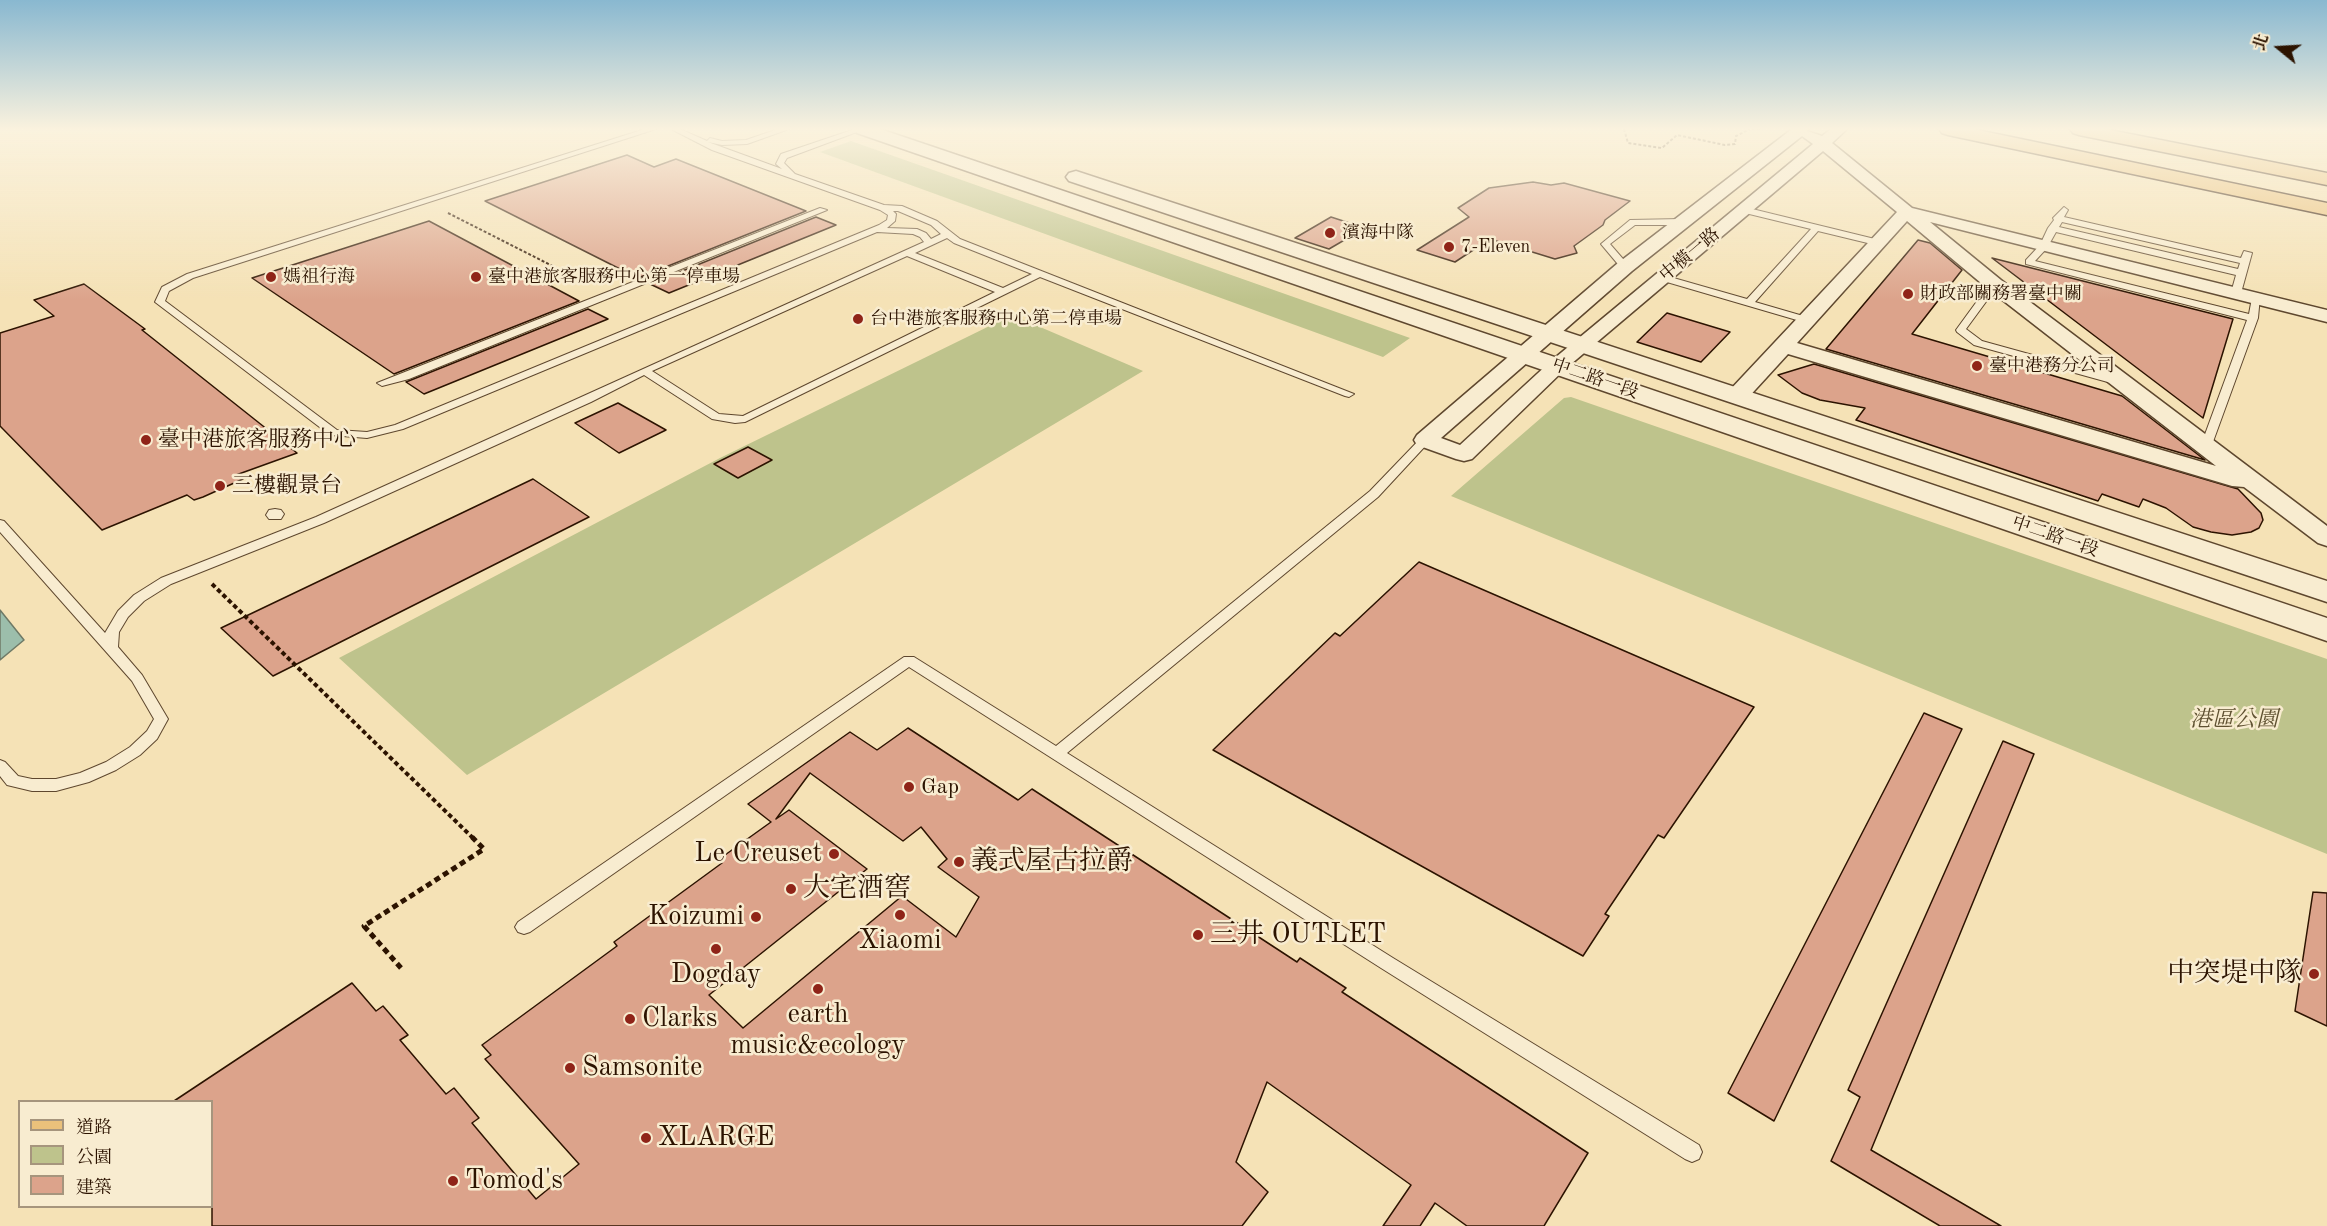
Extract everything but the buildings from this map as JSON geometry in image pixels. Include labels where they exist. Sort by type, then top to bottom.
[{"type":"main road","points":[[2219,186],[2327,209]]},
{"type":"main road","points":[[2266,186],[2327,199]]},
{"type":"street","name":"中二路一段","points":[[1030,186],[2327,630]]},
{"type":"street","name":"中二路一段","points":[[1102,186],[2327,592]]},
{"type":"street","name":"中橫一路","points":[[1726,186],[1625,267],[1425,440],[1464,454],[1557,366],[1772,186]]},
{"type":"street","points":[[1875,186],[1994,284],[2206,448],[2327,538]]},
{"type":"street","points":[[1737,396],[1880,243],[1906,212]]},
{"type":"street","points":[[1906,212],[2327,316]]},
{"type":"street","points":[[1784,346],[2260,486]]},
{"type":"lane","points":[[472,186],[190,276],[165,290],[160,302],[334,433],[367,435],[410,423],[876,230],[893,218],[889,211],[883,208],[819,186]]},
{"type":"lane","points":[[883,208],[899,208],[934,223],[947,235],[1349,394]]},
{"type":"lane","points":[[382,383],[405,377],[823,210]]},
{"type":"lane","points":[[1744,210],[1880,243]]},
{"type":"lane","points":[[2064,210],[2057,218],[2044,246],[2029,262],[2253,318]]},
{"type":"lane","points":[[2057,218],[2246,258],[2236,293]]},
{"type":"lane","points":[[1625,267],[1605,244],[1634,222],[1681,222]]},
{"type":"lane","points":[[1749,303],[1816,228]]},
{"type":"lane","points":[[2052,228],[2241,273]]},
{"type":"lane","points":[[876,230],[915,231],[924,235],[929,243]]},
{"type":"lane","points":[[111,648],[112,632],[123,614],[139,598],[166,582],[320,520],[947,235]]},
{"type":"lane","points":[[907,253],[1004,292]]},
{"type":"lane","points":[[644,371],[716,417],[746,419],[1041,273]]},
{"type":"lane","points":[[1663,278],[1807,320]]},
{"type":"lane","points":[[1994,284],[1960,330],[1978,343],[2124,384]]},
{"type":"lane","points":[[2206,448],[2253,318],[2257,298]]},
{"type":"lane","points":[[1057,753],[1374,494],[1425,440]]},
{"type":"lane","points":[[0,524],[137,678],[161,719],[152,735],[135,751],[111,766],[84,778],[56,785],[32,785],[13,781],[0,766]]},
{"type":"lane","points":[[524,927],[909,660],[1387,963],[1692,1152]]},
{"type":"path","points":[[444,210],[611,295]]},
{"type":"path","points":[[196,568],[484,849],[364,926],[401,968]]},
{"type":"green space","points":[[914,186],[979,186],[1410,338],[1383,357]]},
{"type":"green space","points":[[1012,315],[1143,371],[467,775],[339,658],[720,458]]},
{"type":"green space","name":"港區公園","points":[[1571,397],[2327,659],[2327,854],[1451,496],[1564,398]]},
{"type":"shaded area","points":[[0,610],[24,640],[0,660]]},
{"type":"place","name":"濱海中隊","points":[[1330,233]]},
{"type":"place","name":"7-Eleven","points":[[1449,247]]},
{"type":"place","name":"媽祖行海","points":[[271,277]]},
{"type":"place","name":"臺中港旅客服務中心第一停車場","points":[[476,277]]},
{"type":"place","name":"財政部關務署臺中關","points":[[1908,294]]},
{"type":"place","name":"台中港旅客服務中心第二停車場","points":[[858,319]]},
{"type":"place","name":"臺中港務分公司","points":[[1977,366]]},
{"type":"place","name":"臺中港旅客服務中心","points":[[146,440]]},
{"type":"place","name":"三樓觀景台","points":[[220,486]]},
{"type":"place","name":"Gap","points":[[909,787]]},
{"type":"place","name":"Le Creuset","points":[[834,854]]},
{"type":"place","name":"義式屋古拉爵","points":[[959,862]]},
{"type":"place","name":"大宅酒窖","points":[[791,889]]},
{"type":"place","name":"Xiaomi","points":[[900,915]]},
{"type":"place","name":"Koizumi","points":[[756,917]]},
{"type":"place","name":"三井 OUTLET","points":[[1198,935]]},
{"type":"place","name":"Dogday","points":[[716,949]]},
{"type":"place","name":"中突堤中隊","points":[[2314,974]]},
{"type":"place","name":"earth music&ecology","points":[[818,989]]},
{"type":"place","name":"Clarks","points":[[630,1019]]},
{"type":"place","name":"Samsonite","points":[[570,1068]]},
{"type":"place","name":"XLARGE","points":[[646,1138]]},
{"type":"place","name":"Tomod's","points":[[453,1181]]}]
